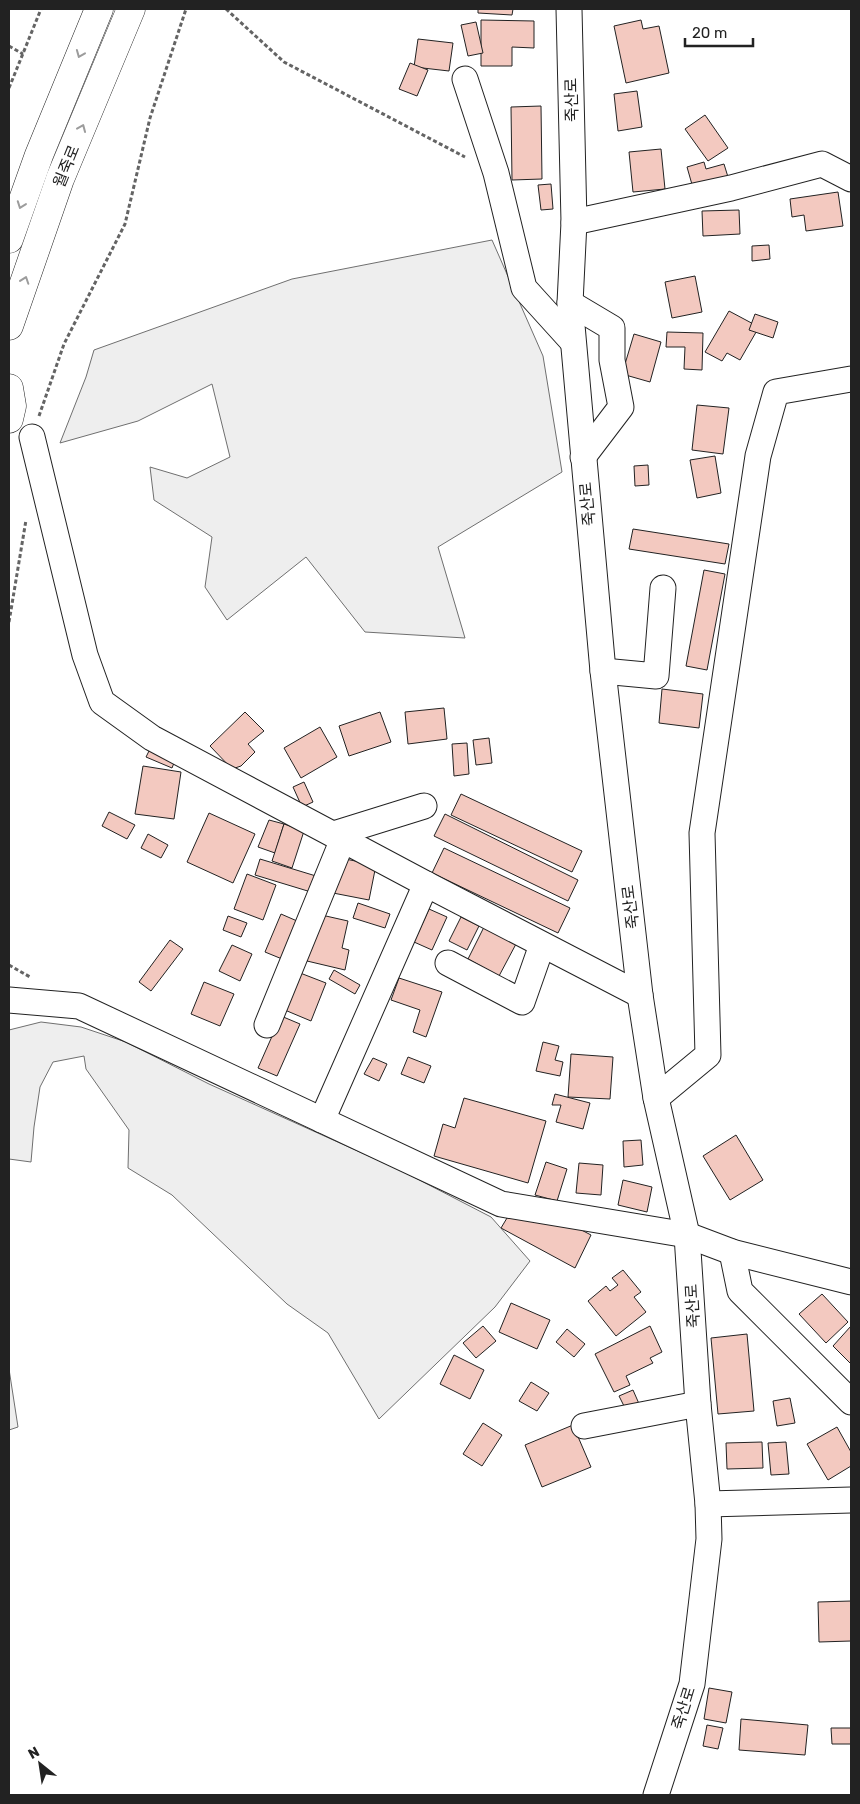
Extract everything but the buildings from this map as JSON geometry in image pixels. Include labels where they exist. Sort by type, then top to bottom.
[{"type":"main road","name":"월죽로","points":[[9,239],[39,155],[99,9]]},
{"type":"main road","name":"월죽로","points":[[9,326],[60,180],[131,9]]},
{"type":"main road","points":[[9,388],[12,406],[9,419]]},
{"type":"street","name":"죽산로","points":[[569,9],[574,222],[570,303],[572,341],[603,671],[640,996],[656,1098],[687,1235],[698,1404],[708,1504],[709,1539],[692,1684],[656,1795]]},
{"type":"street","points":[[465,79],[496,173],[524,288],[572,341]]},
{"type":"street","points":[[574,222],[731,188],[822,164],[851,179]]},
{"type":"street","points":[[570,303],[612,328],[612,360],[621,407],[583,457]]},
{"type":"street","points":[[656,1098],[708,1056],[702,833],[758,456],[776,392],[851,379]]},
{"type":"street","points":[[32,437],[84,655],[102,702],[152,738],[640,996]]},
{"type":"street","points":[[603,671],[656,676],[663,588]]},
{"type":"street","points":[[338,836],[424,806]]},
{"type":"street","points":[[267,1025],[338,836]]},
{"type":"street","points":[[322,1120],[426,884]]},
{"type":"street","points":[[448,963],[522,1002],[542,945]]},
{"type":"street","points":[[9,1000],[79,1006],[501,1204],[687,1235],[732,1252],[851,1282]]},
{"type":"street","points":[[732,1252],[740,1291],[851,1402]]},
{"type":"street","points":[[584,1426],[698,1404]]},
{"type":"street","points":[[708,1504],[851,1500]]},
{"type":"path","points":[[9,88],[42,9]]},
{"type":"path","points":[[32,437],[64,344],[125,224],[150,118],[186,9]]},
{"type":"path","points":[[226,9],[284,62],[496,173]]},
{"type":"path","points":[[9,46],[23,54]]},
{"type":"path","points":[[9,622],[28,513]]},
{"type":"shaded area","points":[[492,240],[543,356],[562,472],[438,547],[465,638],[365,632],[306,557],[227,620],[205,587],[212,537],[154,500],[150,467],[187,478],[230,457],[212,384],[138,421],[60,443],[86,377],[94,350],[292,279]]},
{"type":"shaded area","points":[[41,1022],[81,1027],[126,1042],[209,1084],[402,1171],[491,1217],[530,1261],[495,1307],[379,1419],[328,1333],[287,1304],[172,1195],[128,1168],[129,1130],[86,1069],[84,1056],[53,1062],[40,1087],[31,1162],[9,1159],[9,1030]]},
{"type":"shaded area","points":[[9,1369],[18,1427],[9,1430]]}]
